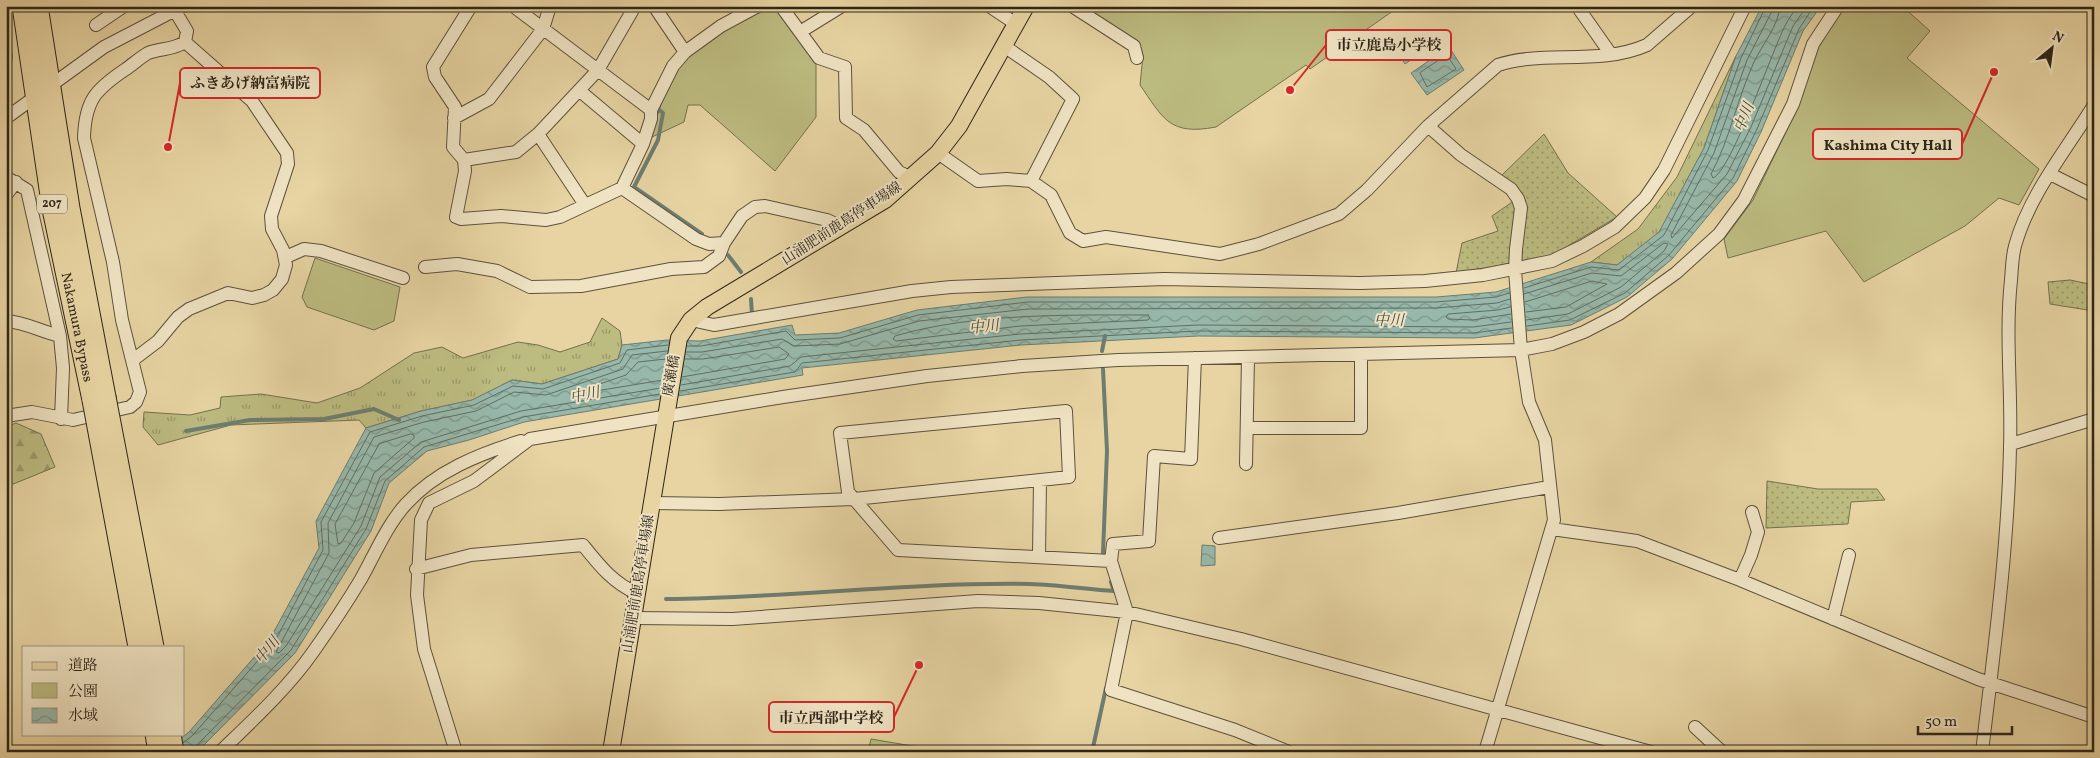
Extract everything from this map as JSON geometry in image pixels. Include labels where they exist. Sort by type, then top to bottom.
[{"type":"highway","name":"Nakamura Bypass","points":[[22,6],[43,93]]},
{"type":"highway","name":"Nakamura Bypass","points":[[38,6],[52,209],[99,398],[154,646]]},
{"type":"highway","name":"Nakamura Bypass","points":[[99,398],[138,646]]},
{"type":"highway","points":[[155,736],[158,752]]},
{"type":"highway","points":[[171,736],[174,752]]},
{"type":"main road","name":"山浦肥前鹿島停車場線","points":[[679,338],[691,320],[707,307],[885,200],[912,178],[938,153],[959,126],[1026,6]]},
{"type":"main road","name":"廣瀬橋","points":[[665,415],[679,338]]},
{"type":"main road","name":"山浦肥前鹿島停車場線","points":[[611,752],[638,594],[665,415]]},
{"type":"street","points":[[96,25],[124,6]]},
{"type":"street","points":[[471,6],[433,67],[435,77],[455,107],[453,147],[464,160],[465,171],[456,217],[461,219],[501,216],[546,220],[560,217],[622,188],[642,144],[651,119],[651,110],[673,66],[685,52],[721,26],[758,6]]},
{"type":"street","points":[[513,6],[651,110]]},
{"type":"street","points":[[454,118],[489,99],[543,29],[550,6]]},
{"type":"street","points":[[464,160],[516,152],[538,134],[598,70],[634,6]]},
{"type":"street","points":[[654,6],[685,52]]},
{"type":"street","points":[[781,6],[819,58],[845,67],[846,118],[864,130],[900,172],[912,178]]},
{"type":"street","points":[[800,32],[842,6]]},
{"type":"street","points":[[989,6],[1016,24]]},
{"type":"street","points":[[1072,6],[1134,46],[1137,58]]},
{"type":"street","points":[[1577,6],[1610,53]]},
{"type":"street","points":[[938,153],[978,181],[1007,178],[1031,181],[1052,194],[1070,233],[1083,241],[1106,237],[1220,254],[1259,244],[1339,214],[1367,190],[1428,126],[1498,65],[1511,61],[1588,58],[1638,49],[1647,45],[1692,6]]},
{"type":"street","points":[[691,320],[714,325],[912,291],[951,287],[1164,279],[1425,281],[1515,270],[1552,261],[1583,246],[1614,227],[1645,198],[1664,170],[1745,6]]},
{"type":"street","points":[[220,752],[260,713],[311,655],[347,602],[394,519],[418,492],[442,474],[487,452],[530,439],[665,415],[927,376],[1022,366],[1196,358],[1360,356],[1521,350],[1552,344],[1584,332],[1619,314],[1676,273],[1719,234],[1744,200],[1793,104],[1812,44],[1838,6]]},
{"type":"street","points":[[6,118],[104,47],[177,8],[188,31],[185,42],[177,48],[149,53],[101,85],[90,102],[85,118],[84,138],[113,262],[122,320],[140,392],[136,402],[130,407],[73,420],[32,412],[6,416]]},
{"type":"street","points":[[132,360],[158,341],[178,317],[189,309],[228,293],[252,298],[274,290],[282,279],[286,257],[272,229],[271,216],[288,164],[288,153],[252,100],[185,42]]},
{"type":"street","points":[[1004,46],[1049,77],[1073,99],[1031,181]]},
{"type":"street","points":[[580,91],[642,144]]},
{"type":"street","points":[[1982,752],[2004,566],[2010,444],[2008,331],[2014,249],[2021,226],[2050,174],[2094,105]]},
{"type":"street","points":[[1428,126],[1461,154],[1511,189],[1522,208],[1515,270],[1521,350],[1529,402],[1545,440],[1554,520],[1485,752]]},
{"type":"street","points":[[538,134],[585,205]]},
{"type":"street","points":[[2050,174],[2094,196]]},
{"type":"street","points":[[6,195],[11,180],[27,190],[60,336],[63,368],[61,419]]},
{"type":"street","points":[[622,188],[696,239],[709,244],[724,243]]},
{"type":"street","points":[[425,268],[457,264],[497,271],[530,287],[581,286],[671,269],[704,267],[719,256],[724,243],[742,216],[756,207],[765,206],[826,220],[842,227]]},
{"type":"street","points":[[286,257],[304,249],[322,251],[404,278]]},
{"type":"street","points":[[6,321],[18,322],[43,333],[60,336]]},
{"type":"street","points":[[1246,428],[1361,428],[1360,356]]},
{"type":"street","points":[[1246,464],[1248,357]]},
{"type":"street","points":[[1196,358],[1191,459],[1154,456],[1149,542],[1113,544],[1112,560],[1127,612],[1111,690],[1234,730],[1289,752]]},
{"type":"street","points":[[652,503],[720,504],[854,499],[1069,477],[1066,412],[840,433],[848,492],[854,499],[898,550],[1112,560]]},
{"type":"street","points":[[2010,444],[2094,419]]},
{"type":"street","points":[[456,752],[424,649],[417,595],[416,569],[421,520],[429,503],[474,481],[530,439]]},
{"type":"street","points":[[1038,557],[1040,480]]},
{"type":"street","points":[[1219,538],[1398,512],[1549,487]]},
{"type":"street","points":[[418,492],[429,503]]},
{"type":"street","points":[[1740,580],[1751,555],[1758,532],[1752,512]]},
{"type":"street","points":[[1552,528],[1637,541],[1740,580],[1978,679],[1990,681],[2094,717]]},
{"type":"street","points":[[416,569],[471,555],[582,545],[608,575],[624,588],[638,594]]},
{"type":"street","points":[[1834,619],[1849,555]]},
{"type":"street","points":[[634,618],[733,619],[978,601],[1039,603],[1127,612],[1241,639],[1498,708],[1651,752]]},
{"type":"street","points":[[1695,727],[1722,752]]},
{"type":"green space","points":[[766,6],[776,7],[816,60],[816,117],[775,171],[700,105],[688,105],[684,122],[652,137],[657,116],[669,84],[687,56],[714,34]]},
{"type":"green space","points":[[1400,6],[1310,69],[1306,65],[1216,127],[1188,129],[1169,122],[1155,107],[1140,85],[1143,55],[1138,42],[1083,7]]},
{"type":"green space","points":[[1844,6],[1902,6],[1930,31],[1907,58],[2039,169],[2019,205],[1999,198],[1965,226],[1864,282],[1826,231],[1728,258],[1724,239],[1753,200],[1799,105],[1817,47]]},
{"type":"green space","points":[[1736,56],[1704,148],[1659,233],[1617,265],[1591,262],[1638,229],[1677,177]]},
{"type":"green space","points":[[1544,134],[1568,173],[1617,217],[1551,256],[1456,273],[1462,243],[1498,231],[1492,216],[1521,196],[1501,176]]},
{"type":"green space","points":[[315,258],[400,287],[394,321],[374,330],[307,307],[302,297]]},
{"type":"green space","points":[[2070,280],[2094,285],[2094,311],[2050,304],[2048,282]]},
{"type":"green space","points":[[602,318],[620,331],[622,345],[618,359],[542,384],[512,380],[473,400],[421,411],[366,428],[359,420],[231,425],[158,445],[143,427],[144,412],[190,415],[220,408],[221,397],[261,394],[317,403],[360,388],[414,353],[442,347],[463,358],[518,342],[538,345],[560,352],[590,342]]},
{"type":"green space","points":[[16,423],[41,434],[55,467],[6,487],[6,427]]},
{"type":"green space","points":[[1767,481],[1818,489],[1877,489],[1885,500],[1851,502],[1848,524],[1766,528]]},
{"type":"green space","points":[[871,739],[948,752],[868,752]]},
{"type":"water","name":"中川","points":[[1762,6],[1821,6],[1803,31],[1761,132],[1737,181],[1672,259],[1627,297],[1571,325],[1474,338],[1198,336],[1021,345],[802,368],[803,375],[524,422],[427,451],[389,483],[371,531],[295,653],[197,752],[164,752],[189,732],[270,639],[319,548],[316,521],[366,428],[421,411],[472,400],[512,380],[542,384],[618,359],[622,345],[667,340],[700,341],[792,325],[795,335],[839,333],[917,310],[1027,297],[1436,297],[1496,292],[1591,262],[1617,265],[1659,232],[1704,148],[1736,56]]},
{"type":"water","points":[[1436,30],[1442,38],[1405,64],[1399,55]]},
{"type":"water","points":[[1449,47],[1464,70],[1427,95],[1411,73]]},
{"type":"water","points":[[1202,545],[1215,546],[1215,565],[1201,566]]},
{"type":"waterway","points":[[658,109],[663,113],[658,140],[634,187],[702,234]]},
{"type":"waterway","points":[[728,255],[741,272]]},
{"type":"waterway","points":[[751,299],[752,315]]},
{"type":"waterway","points":[[1102,351],[1105,336]]},
{"type":"waterway","points":[[1103,369],[1107,451],[1103,553]]},
{"type":"waterway","points":[[186,431],[250,420],[324,419],[374,409],[399,420]]},
{"type":"waterway","points":[[666,599],[985,584],[1030,584],[1114,591],[1111,582]]},
{"type":"waterway","points":[[1092,752],[1106,688]]},
{"type":"place","name":"Kashima City Hall","points":[[1994,72]]},
{"type":"place","name":"市立鹿島小学校","points":[[1290,90]]},
{"type":"place","name":"ふきあげ納富病院","points":[[168,147]]},
{"type":"place","name":"市立西部中学校","points":[[919,665]]}]
